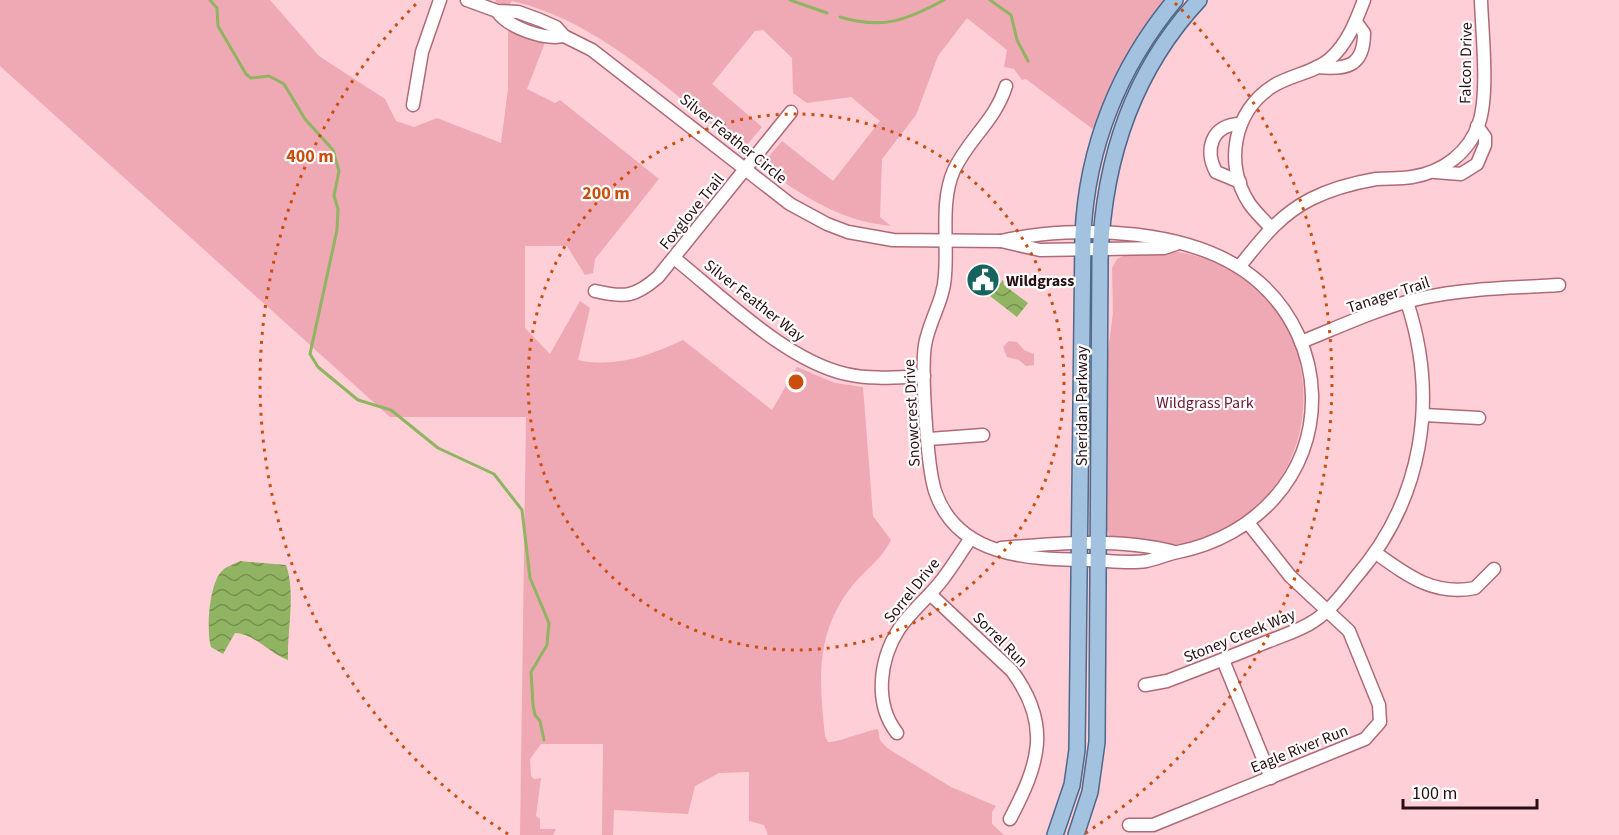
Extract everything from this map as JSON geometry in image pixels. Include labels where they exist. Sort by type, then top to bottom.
[{"type":"main road","name":"Sheridan Parkway","points":[[1055,835],[1070,792],[1077,750],[1083,241],[1093,158],[1113,100],[1143,42],[1175,0]]},
{"type":"main road","name":"Sheridan Parkway","points":[[1076,835],[1090,792],[1096,751],[1101,241],[1109,168],[1130,105],[1154,58],[1199,0]]},
{"type":"street","points":[[413,105],[422,52],[440,0]]},
{"type":"street","name":"Silver Feather Circle","points":[[467,0],[497,11],[518,12],[556,27],[564,36],[610,61],[790,204],[827,225],[868,237],[1001,241],[1040,250],[1083,241],[1164,248],[1176,244]]},
{"type":"street","points":[[1270,227],[1248,202],[1240,182],[1235,162],[1235,144],[1241,124],[1258,98],[1274,86],[1330,59],[1344,43],[1356,22],[1364,0]]},
{"type":"street","name":"Falcon Drive","points":[[1435,172],[1453,161],[1470,141],[1477,126],[1482,104],[1482,0]]},
{"type":"street","points":[[1317,67],[1342,69],[1358,59],[1364,33],[1356,22]]},
{"type":"street","name":"Snowcrest Drive","points":[[1006,86],[999,107],[954,169],[947,198],[945,278],[925,344],[924,376],[928,439],[935,492],[949,518],[971,538],[995,549],[1033,559],[1079,552],[1099,552],[1144,561],[1219,541],[1249,524],[1285,487],[1306,440],[1312,392],[1309,368],[1301,342],[1293,325],[1273,296],[1239,267],[1219,256],[1176,244]]},
{"type":"street","name":"Foxglove Trail","points":[[595,291],[620,297],[635,294],[658,277],[791,112]]},
{"type":"street","points":[[1240,182],[1216,172],[1209,153],[1216,134],[1225,126],[1241,124]]},
{"type":"street","name":"Falcon Drive","points":[[1239,267],[1270,227],[1310,200],[1345,185],[1435,172],[1461,174],[1477,164],[1485,145],[1485,137],[1477,126]]},
{"type":"street","name":"Silver Feather Way","points":[[674,258],[780,342],[811,362],[863,377],[924,376]]},
{"type":"street","name":"Tanager Trail","points":[[1301,342],[1407,302],[1449,293],[1559,285]]},
{"type":"street","name":"Stoney Creek Way","points":[[1145,686],[1167,681],[1306,626],[1328,609],[1376,553],[1399,513],[1410,487],[1421,442],[1424,415],[1423,366],[1407,302]]},
{"type":"street","points":[[1424,415],[1479,418]]},
{"type":"street","points":[[928,439],[983,435]]},
{"type":"street","name":"Eagle River Run","points":[[1129,825],[1153,825],[1271,778],[1365,739],[1380,722],[1379,705],[1355,642],[1340,620],[1284,568],[1249,524]]},
{"type":"street","name":"Sorrel Drive","points":[[897,733],[888,721],[884,707],[882,682],[886,657],[899,629],[930,594],[971,538]]},
{"type":"street","points":[[1376,553],[1414,580],[1444,590],[1475,588],[1494,569]]},
{"type":"street","name":"Sorrel Run","points":[[930,594],[1012,671],[1022,685],[1034,712],[1038,741],[1034,770],[1010,819]]},
{"type":"street","points":[[1223,660],[1271,778]]},
{"type":"green space","points":[[0,0],[270,0],[319,56],[385,99],[396,121],[414,127],[437,118],[501,143],[508,89],[508,24],[546,40],[527,89],[555,103],[560,100],[659,179],[595,259],[593,273],[585,275],[567,246],[525,246],[525,328],[550,354],[580,301],[590,308],[578,360],[605,362],[632,359],[683,340],[772,410],[797,367],[835,383],[863,387],[873,516],[891,540],[878,559],[852,586],[831,621],[822,658],[821,676],[825,736],[828,742],[832,742],[878,729],[880,740],[887,748],[951,787],[996,806],[992,812],[992,824],[1004,835],[768,835],[764,825],[749,821],[749,772],[719,773],[695,786],[688,814],[614,810],[613,835],[602,835],[603,744],[541,744],[530,759],[531,776],[534,779],[541,778],[536,816],[540,819],[540,829],[556,829],[553,835],[520,835],[526,417],[390,417],[0,66]]},
{"type":"green space","points":[[496,0],[1165,0],[1142,29],[1123,61],[1094,130],[1026,79],[1022,80],[1014,69],[1004,67],[1007,50],[967,18],[938,56],[916,115],[882,159],[880,217],[891,226],[855,219],[822,205],[761,166],[782,141],[833,181],[880,121],[851,97],[807,103],[793,93],[792,58],[763,30],[755,31],[712,84],[762,127],[741,152],[738,146],[660,81],[604,41],[544,11],[512,1],[508,6],[495,2]]},
{"type":"green space","name":"Wildgrass Park","points":[[1178,252],[1216,263],[1235,273],[1252,285],[1281,315],[1299,351],[1303,403],[1297,442],[1281,477],[1255,510],[1216,533],[1184,544],[1116,539],[1109,535],[1106,527],[1107,360],[1113,312],[1112,268],[1117,259],[1125,255]]},
{"type":"green space","points":[[1009,341],[1017,342],[1024,350],[1034,354],[1034,365],[1026,366],[1019,360],[1007,357],[1003,347]]},
{"type":"water","points":[[1003,280],[1004,285],[1028,303],[1017,317],[990,296]]},
{"type":"water","points":[[240,561],[286,565],[291,599],[288,660],[242,634],[235,633],[223,654],[211,647],[209,619],[215,584],[223,570]]},
{"type":"waterway","points":[[210,0],[217,8],[218,26],[246,74],[251,78],[269,76],[284,84],[305,119],[333,150],[339,171],[334,196],[338,209],[337,230],[310,354],[318,367],[358,400],[391,410],[438,448],[494,474],[522,510],[530,578],[549,623],[547,645],[531,672],[533,705],[535,715],[540,721],[544,740]]},
{"type":"waterway","points":[[790,0],[827,13]]},
{"type":"waterway","points":[[840,17],[855,21],[882,23],[906,18],[944,0]]},
{"type":"waterway","points":[[990,0],[1011,15],[1017,40],[1028,61]]},
{"type":"place","name":"Wildgrass","points":[[983,280]]}]
